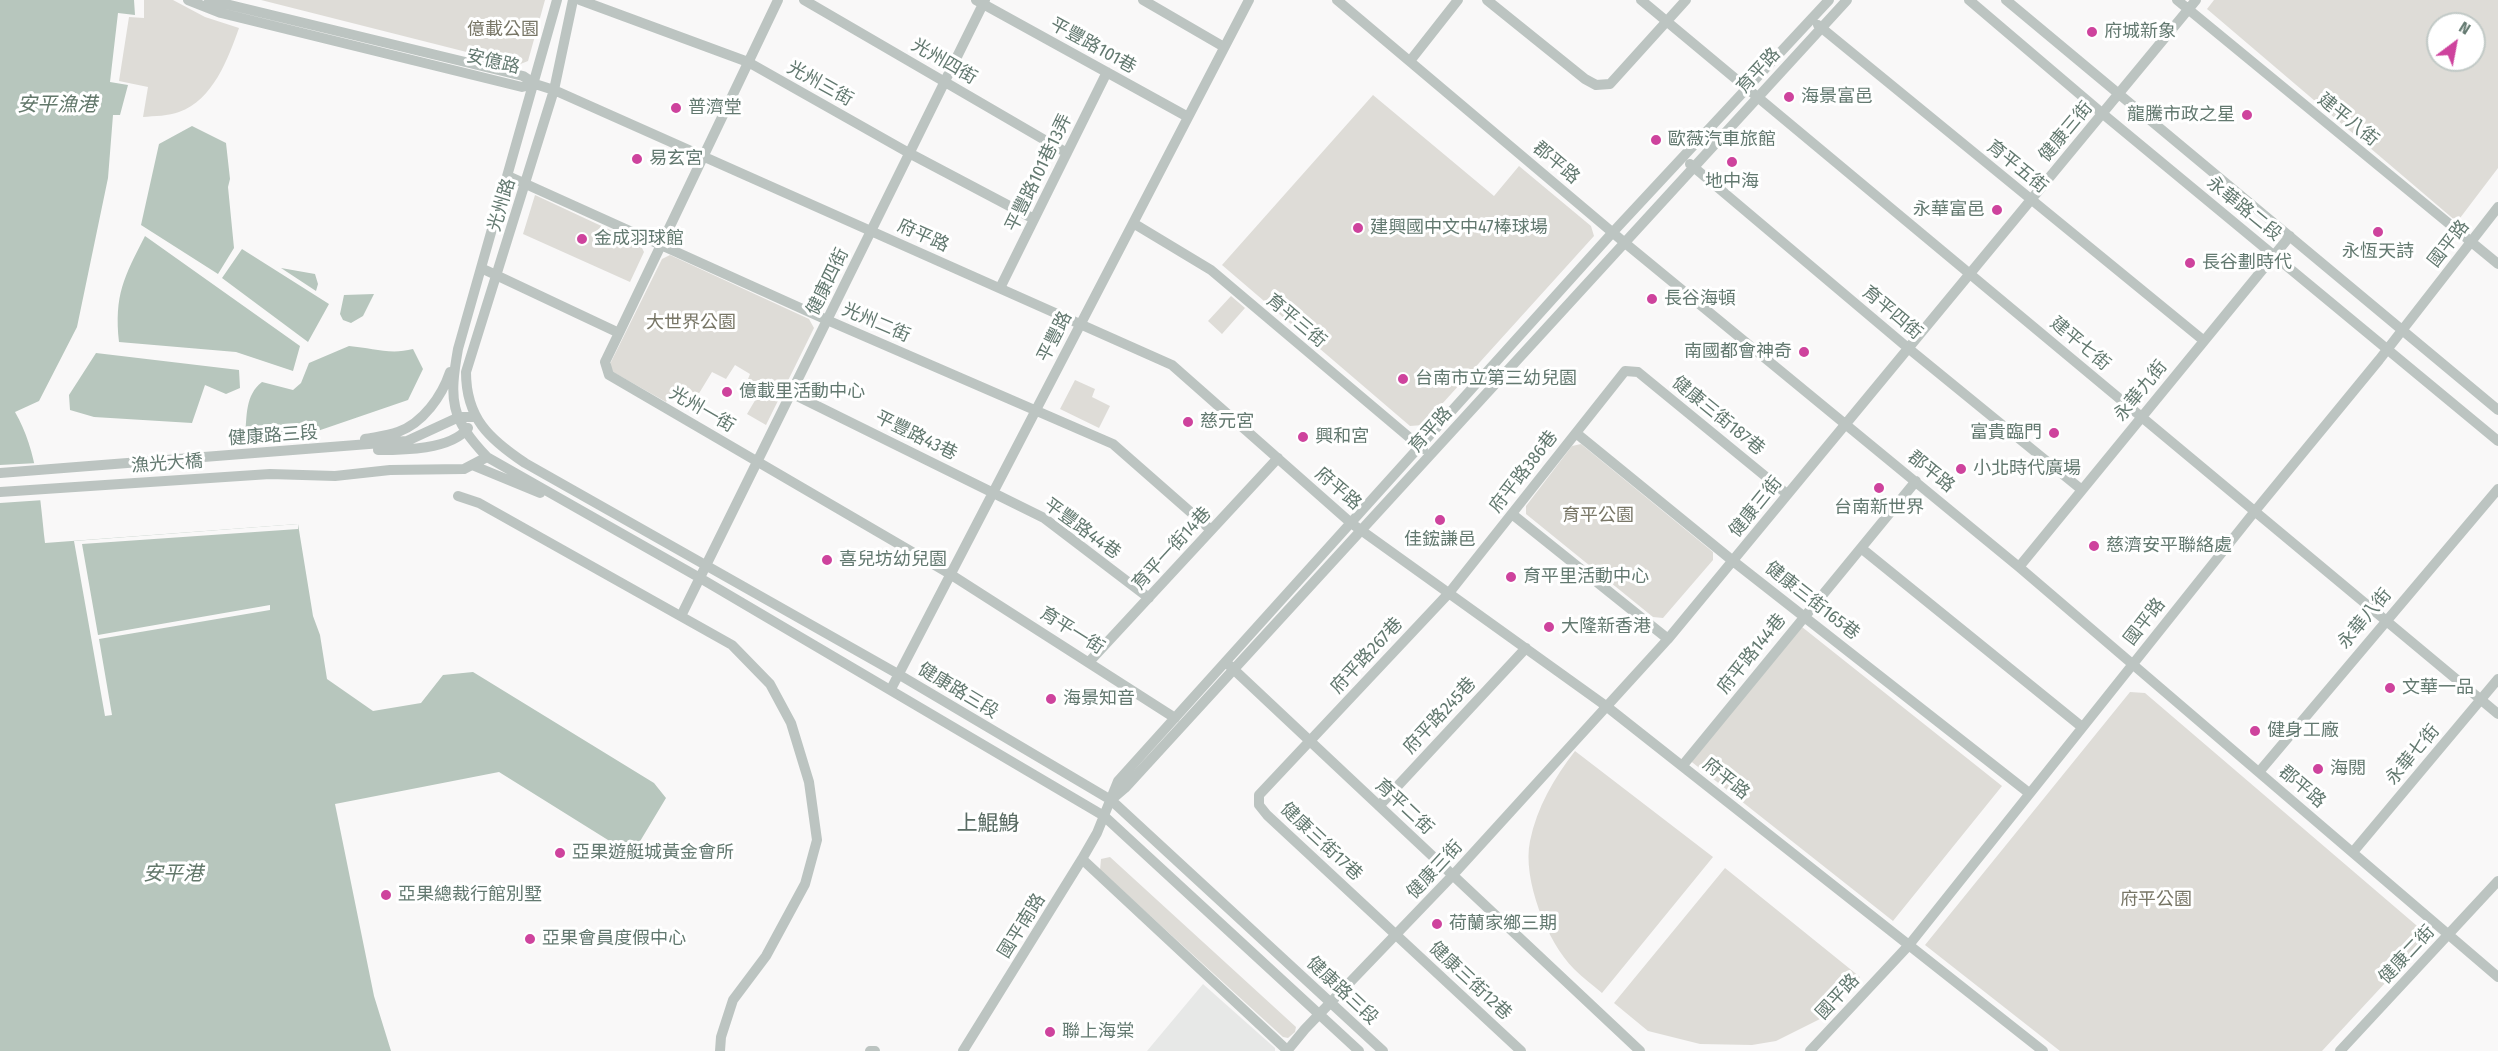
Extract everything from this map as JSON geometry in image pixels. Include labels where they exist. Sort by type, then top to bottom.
[{"type":"street","name":"安億路","points":[[188,0],[221,13],[522,87],[534,84]]},
{"type":"street","name":"安億路","points":[[209,0],[524,76],[534,84]]},
{"type":"street","name":"光州路","points":[[459,417],[452,396],[458,349],[557,0]]},
{"type":"street","name":"光州路","points":[[476,417],[466,391],[466,372],[554,90],[573,0]]},
{"type":"street","name":"光州三街","points":[[580,0],[748,62],[909,153],[1034,219]]},
{"type":"street","name":"光州一街","points":[[778,0],[605,362],[609,375],[950,574]]},
{"type":"street","name":"光州四街","points":[[804,0],[1067,153]]},
{"type":"street","points":[[1143,0],[1224,46]]},
{"type":"street","name":"平豐路","points":[[891,689],[1249,0]]},
{"type":"street","name":"郡平路","points":[[1336,0],[1625,243],[2019,567],[2498,977]]},
{"type":"street","points":[[1410,62],[1458,0]]},
{"type":"street","points":[[1486,0],[1585,79],[1596,85],[1610,84],[1686,0]]},
{"type":"street","name":"建平七街","points":[[1641,0],[2498,714]]},
{"type":"street","name":"育平路","points":[[1111,800],[1125,788],[1351,523],[1419,447],[1613,232],[1829,0]]},
{"type":"street","name":"育平路","points":[[1104,816],[1118,781],[1174,718],[1229,666],[1362,530],[1847,0]]},
{"type":"street","name":"永華路二段","points":[[1969,0],[2498,441]]},
{"type":"street","name":"永華路二段","points":[[2006,0],[2498,411]]},
{"type":"street","name":"建平八街","points":[[2177,0],[2498,264]]},
{"type":"street","name":"健康三街","points":[[1287,1051],[1453,875],[1668,639],[2196,0]]},
{"type":"street","name":"健康四街","points":[[681,616],[944,82],[981,1]]},
{"type":"street","name":"平豐路101巷","points":[[981,1],[1188,117]]},
{"type":"street","name":"育平五街","points":[[1812,18],[2203,340]]},
{"type":"street","name":"平豐路101巷13弄","points":[[1000,288],[1107,72]]},
{"type":"street","name":"府平路","points":[[534,84],[554,90],[1172,365],[1351,523],[1606,706],[2043,1051]]},
{"type":"street","name":"育平四街","points":[[1682,158],[1908,348],[2082,490]]},
{"type":"street","name":"光州二街","points":[[508,176],[827,320],[1113,444],[1211,530]]},
{"type":"street","name":"國平路","points":[[1810,1051],[1909,945],[2254,511],[2472,243],[2498,207]]},
{"type":"street","name":"育平三街","points":[[1133,223],[1211,270],[1430,455]]},
{"type":"street","name":"永華九街","points":[[2019,567],[2290,236]]},
{"type":"street","points":[[481,268],[498,274],[619,333]]},
{"type":"street","points":[[330,448],[399,432],[419,420],[436,402],[449,377],[458,349]]},
{"type":"street","name":"府平路386巷","points":[[1449,592],[1625,371]]},
{"type":"street","name":"健康三街187巷","points":[[1625,371],[1638,372],[1787,494]]},
{"type":"street","name":"平豐路43巷","points":[[791,393],[993,492]]},
{"type":"street","name":"健康路三段","points":[[218,457],[407,441],[459,417],[476,417]]},
{"type":"street","name":"健康路三段","points":[[459,417],[465,431],[488,457],[891,689],[1104,816],[1359,1051]]},
{"type":"street","name":"健康路三段","points":[[330,448],[413,450],[443,442],[465,431],[476,417]]},
{"type":"street","name":"健康路三段","points":[[476,417],[500,446],[525,463],[898,674],[1111,800],[1383,1051]]},
{"type":"street","name":"健康三街165巷","points":[[1576,433],[1733,561],[2029,793]]},
{"type":"street","name":"漁光大橋","points":[[0,473],[218,457]]},
{"type":"street","name":"漁光大橋","points":[[0,492],[270,474],[335,476],[390,470],[464,469],[488,457]]},
{"type":"street","name":"育平一街14巷","points":[[1089,662],[1278,458]]},
{"type":"street","points":[[472,465],[499,478],[571,505]]},
{"type":"street","name":"府平路144巷","points":[[1683,765],[1916,481]]},
{"type":"street","name":"永華八街","points":[[2259,772],[2498,489]]},
{"type":"street","name":"平豐路44巷","points":[[993,492],[1044,518],[1149,598]]},
{"type":"street","points":[[458,496],[479,502],[732,645],[770,684],[792,723],[809,782],[817,840],[805,884],[766,956],[733,1000],[721,1036],[720,1051]]},
{"type":"street","points":[[1512,514],[1668,639]]},
{"type":"street","points":[[1860,548],[2082,727]]},
{"type":"street","name":"育平一街","points":[[950,574],[1174,718]]},
{"type":"street","name":"府平路267巷","points":[[1310,741],[1449,592]]},
{"type":"street","name":"府平路245巷","points":[[1379,806],[1526,648]]},
{"type":"street","name":"育平二街","points":[[1229,666],[1640,1051]]},
{"type":"street","name":"永華七街","points":[[2353,852],[2498,679]]},
{"type":"street","name":"健康三街17巷","points":[[1310,741],[1259,795],[1259,805],[1396,935]]},
{"type":"street","name":"國平南路","points":[[963,1051],[1082,860],[1104,816]]},
{"type":"street","points":[[1082,860],[1287,1051]]},
{"type":"street","name":"健康二街","points":[[2340,1051],[2498,881]]},
{"type":"street","name":"健康三街12巷","points":[[1396,935],[1521,1051]]},
{"type":"shaded area","points":[[1203,984],[1275,1048],[1275,1051],[1147,1051]]},
{"type":"green space","points":[[144,0],[173,0],[205,17],[239,28],[230,53],[210,88],[191,106],[161,116],[143,117],[148,87],[119,81],[129,17],[144,18]]},
{"type":"green space","name":"億載公園","points":[[261,0],[545,0],[528,61],[518,65]]},
{"type":"green space","points":[[2214,0],[2498,0],[2498,168],[2457,222],[2207,9]]},
{"type":"green space","points":[[1373,95],[1494,196],[1519,166],[1591,226],[1594,236],[1423,425],[1410,426],[1222,265]]},
{"type":"green space","name":"金成羽球館","points":[[535,195],[640,244],[644,252],[630,282],[523,234]]},
{"type":"green space","name":"大世界公園","points":[[670,255],[809,319],[814,328],[766,425],[747,414],[757,397],[747,390],[752,382],[748,379],[750,374],[735,365],[726,379],[712,372],[698,395],[678,383],[666,402],[613,372],[610,364],[662,259]]},
{"type":"green space","points":[[1231,296],[1245,308],[1222,334],[1208,321]]},
{"type":"green space","points":[[1075,380],[1095,389],[1092,397],[1110,406],[1099,428],[1060,409]]},
{"type":"green space","name":"育平公園","points":[[1581,444],[1713,552],[1713,560],[1663,618],[1653,617],[1526,514],[1526,506],[1572,446]]},
{"type":"green space","points":[[1797,623],[2002,786],[1893,921],[1688,759]]},
{"type":"green space","name":"府平公園","points":[[2130,692],[2145,693],[2423,931],[2424,941],[2322,1051],[2060,1051],[1925,945]]},
{"type":"green space","points":[[1575,751],[1713,857],[1602,993],[1574,969],[1546,927],[1533,891],[1528,856],[1537,816],[1553,782]]},
{"type":"green space","points":[[1110,857],[1296,1027],[1295,1032],[1288,1038],[1283,1037],[1100,870],[1101,859]]},
{"type":"green space","points":[[1725,868],[1860,977],[1824,1017],[1776,1041],[1752,1045],[1700,1044],[1648,1031],[1614,1003]]},
{"type":"water","name":"安平港","points":[[0,0],[134,0],[135,15],[118,13],[110,82],[128,85],[120,115],[113,115],[108,178],[77,327],[39,401],[15,412],[23,427],[33,459],[45,543],[298,524],[313,616],[320,635],[327,679],[373,711],[421,703],[443,675],[473,672],[654,783],[666,798],[636,848],[616,845],[499,772],[335,804],[374,996],[391,1051],[0,1051]]},
{"type":"water","points":[[192,126],[226,143],[234,248],[218,274],[141,225],[159,144]]},
{"type":"water","points":[[145,236],[300,346],[293,371],[236,352],[119,342],[119,299],[126,275]]},
{"type":"water","points":[[242,249],[329,304],[308,342],[222,278]]},
{"type":"water","points":[[281,268],[315,274],[318,284],[316,291]]},
{"type":"water","points":[[374,294],[363,316],[351,323],[343,320],[340,314],[344,295]]},
{"type":"water","points":[[349,346],[389,351],[413,349],[423,369],[408,400],[303,436],[245,437],[250,400],[256,387],[262,382],[293,390],[301,383],[309,363]]},
{"type":"water","points":[[96,353],[239,370],[240,388],[226,394],[205,385],[192,423],[94,417],[70,410],[69,395]]},
{"type":"pier","points":[[38,463],[44,500],[0,503],[0,465]]},
{"type":"pier","points":[[298,524],[298,529],[82,544],[98,635],[270,605],[270,610],[99,639],[112,715],[105,716],[74,541]]},
{"type":"place","name":"府城新象","points":[[2092,32]]},
{"type":"place","name":"海景富邑","points":[[1789,97]]},
{"type":"place","name":"普濟堂","points":[[676,108]]},
{"type":"place","name":"龍騰市政之星","points":[[2247,115]]},
{"type":"place","name":"歐薇汽車旅館","points":[[1656,140]]},
{"type":"place","name":"易玄宮","points":[[637,159]]},
{"type":"place","name":"地中海","points":[[1732,162]]},
{"type":"place","name":"永華富邑","points":[[1997,210]]},
{"type":"place","name":"建興國中文中47棒球場","points":[[1358,228]]},
{"type":"place","name":"永恆天詩","points":[[2378,232]]},
{"type":"place","name":"金成羽球館","points":[[582,239]]},
{"type":"place","name":"長谷劃時代","points":[[2190,263]]},
{"type":"place","name":"長谷海頓","points":[[1652,299]]},
{"type":"place","name":"南國都會神奇","points":[[1804,352]]},
{"type":"place","name":"台南市立第三幼兒園","points":[[1403,379]]},
{"type":"place","name":"億載里活動中心","points":[[727,392]]},
{"type":"place","name":"慈元宮","points":[[1188,422]]},
{"type":"place","name":"富貴臨門","points":[[2054,433]]},
{"type":"place","name":"興和宮","points":[[1303,437]]},
{"type":"place","name":"小北時代廣場","points":[[1961,469]]},
{"type":"place","name":"台南新世界","points":[[1879,488]]},
{"type":"place","name":"佳鋐謙邑","points":[[1440,520]]},
{"type":"place","name":"慈濟安平聯絡處","points":[[2094,546]]},
{"type":"place","name":"喜兒坊幼兒園","points":[[827,560]]},
{"type":"place","name":"育平里活動中心","points":[[1511,577]]},
{"type":"place","name":"大隆新香港","points":[[1549,627]]},
{"type":"place","name":"文華一品","points":[[2390,688]]},
{"type":"place","name":"海景知音","points":[[1051,699]]},
{"type":"place","name":"健身工廠","points":[[2255,731]]},
{"type":"place","name":"海閱","points":[[2318,769]]},
{"type":"place","name":"亞果遊艇城黃金會所","points":[[560,853]]},
{"type":"place","name":"亞果總裁行館別墅","points":[[386,895]]},
{"type":"place","name":"荷蘭家鄉三期","points":[[1437,924]]},
{"type":"place","name":"亞果會員度假中心","points":[[530,939]]},
{"type":"place","name":"聯上海棠","points":[[1050,1032]]},
{"type":"district","name":"上鯤鯓","points":[[988,824]]},
{"type":"water label","name":"安平漁港","points":[[57,105]]}]
